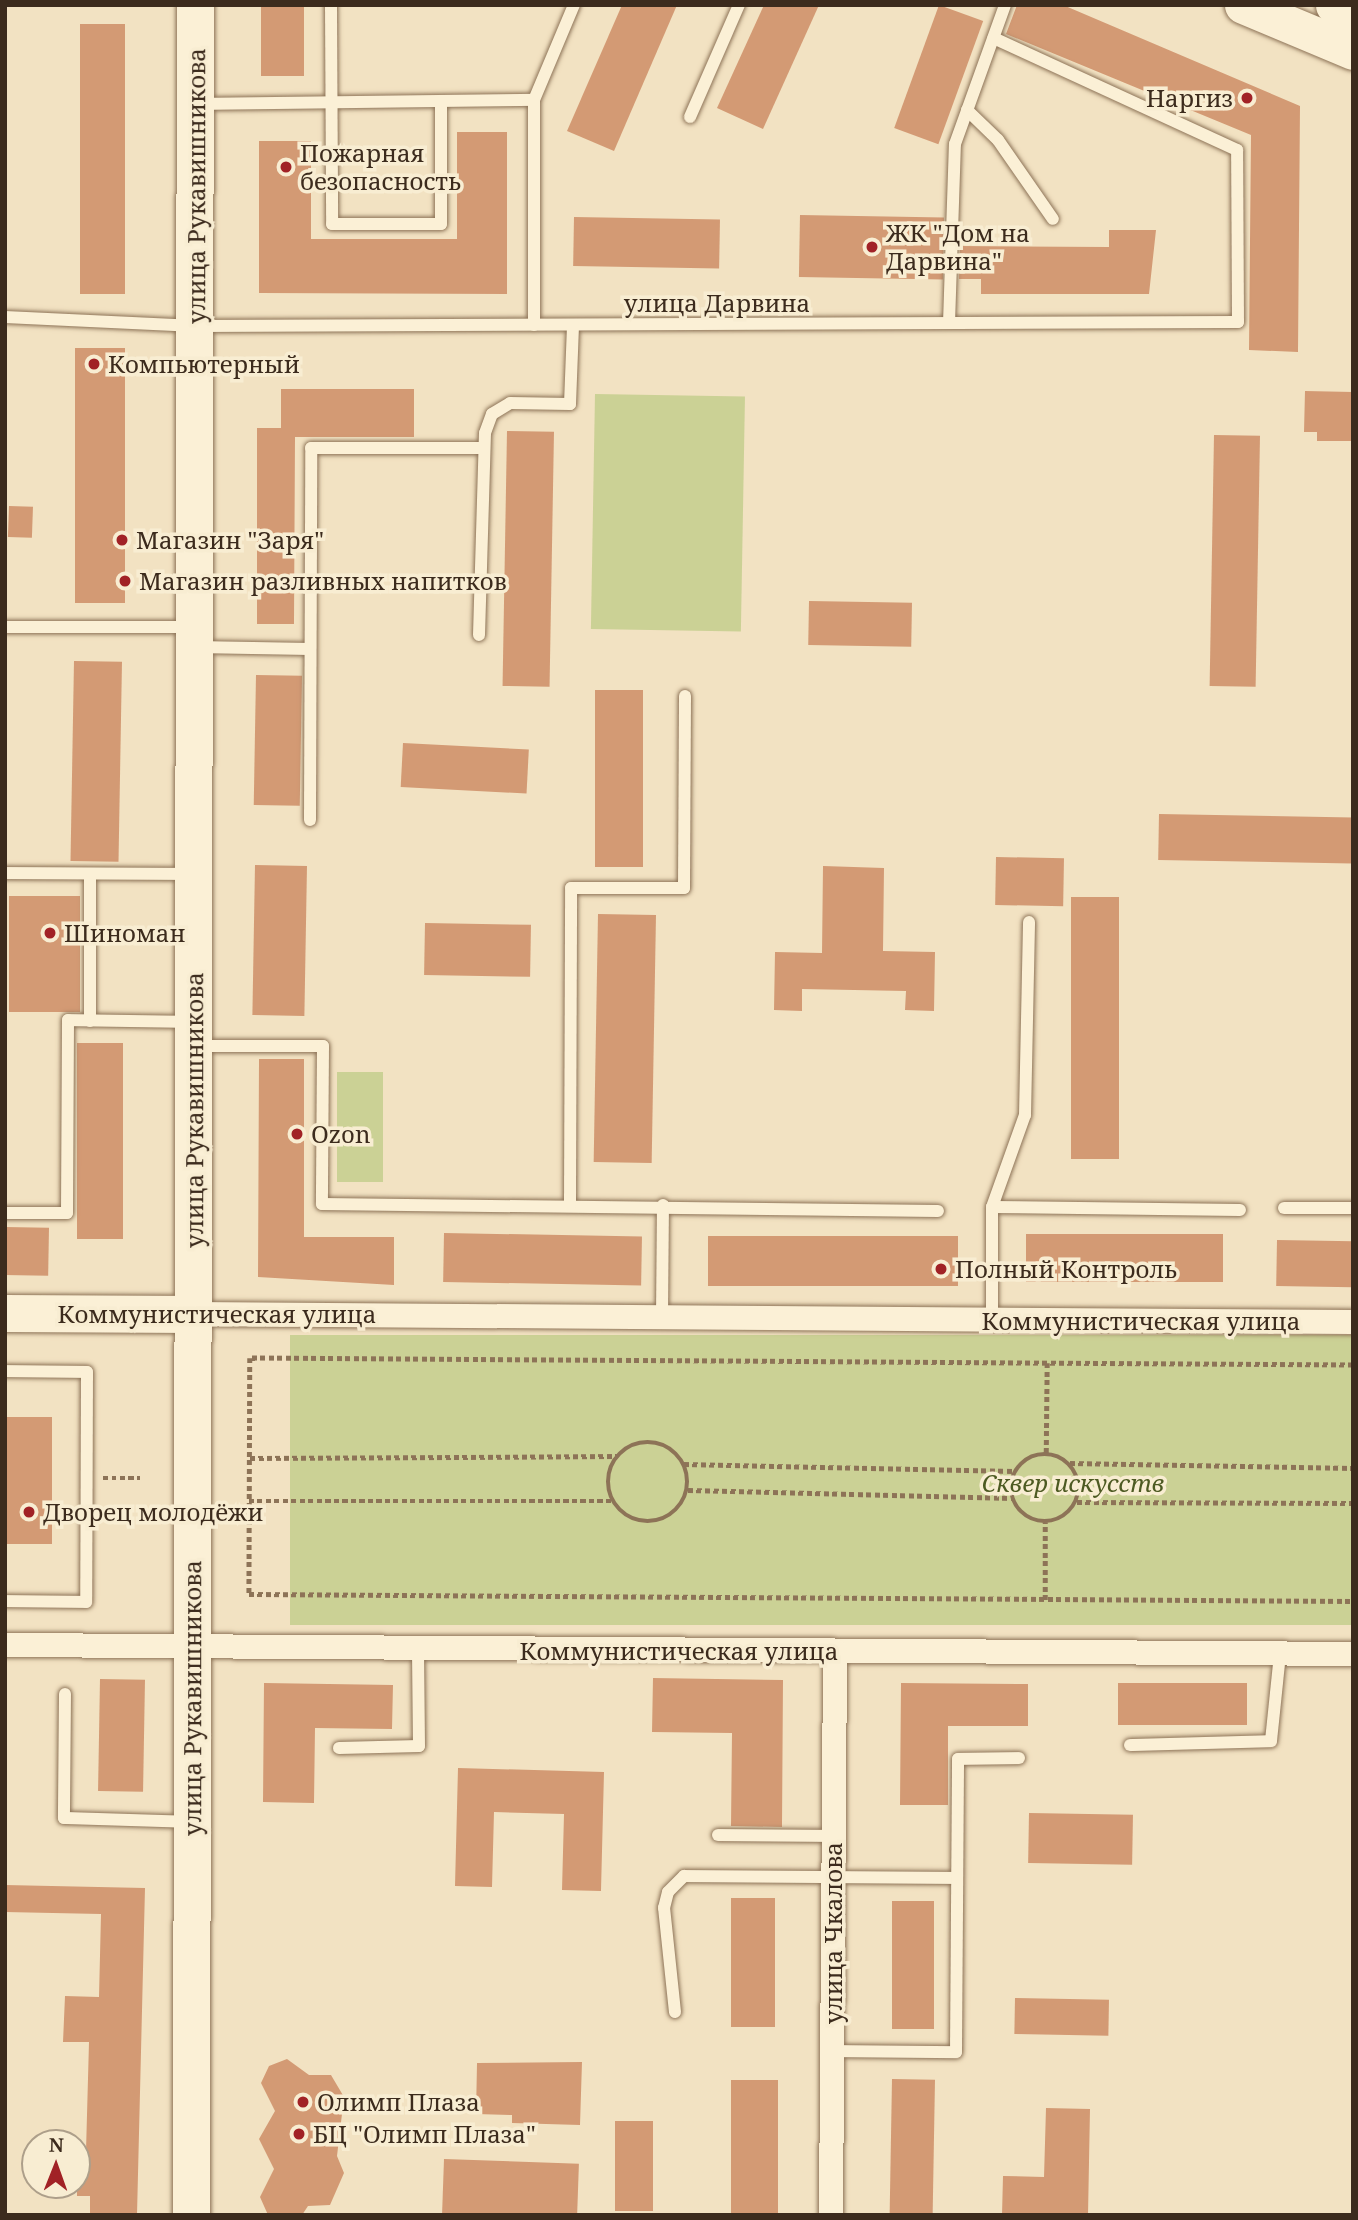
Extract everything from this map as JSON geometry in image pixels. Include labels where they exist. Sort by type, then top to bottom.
[{"type":"street","name":"улица Рукавишникова","points":[[191,2215],[197,104],[195,5]]},
{"type":"street","points":[[1243,5],[1353,51]]},
{"type":"street","points":[[1334,5],[1353,13]]},
{"type":"street","name":"Коммунистическая улица","points":[[5,1312],[1353,1322]]},
{"type":"street","name":"Коммунистическая улица","points":[[5,1645],[418,1650],[1353,1654]]},
{"type":"street","name":"улица Чкалова","points":[[831,2215],[835,1651]]},
{"type":"lane","points":[[331,5],[332,224],[441,224],[441,102]]},
{"type":"lane","points":[[534,325],[534,100],[574,5]]},
{"type":"lane","points":[[690,117],[739,5]]},
{"type":"lane","points":[[949,323],[955,144],[1005,5]]},
{"type":"lane","name":"улица Дарвина","points":[[5,317],[196,326],[1238,322],[1237,150],[993,38]]},
{"type":"lane","points":[[197,104],[534,100]]},
{"type":"lane","points":[[967,110],[998,139],[1053,219]]},
{"type":"lane","points":[[479,635],[484,448],[492,414],[510,403],[570,404],[573,325]]},
{"type":"lane","points":[[310,820],[311,448],[484,448]]},
{"type":"lane","points":[[5,627],[195,637],[310,649]]},
{"type":"lane","points":[[570,1205],[571,888],[684,888],[685,696]]},
{"type":"lane","points":[[5,873],[194,874]]},
{"type":"lane","points":[[90,874],[90,1021]]},
{"type":"lane","points":[[992,1320],[992,1207],[1025,1115],[1029,922]]},
{"type":"lane","points":[[5,1213],[67,1213],[68,1020],[323,1046],[322,1204],[663,1205],[938,1211]]},
{"type":"lane","points":[[662,1317],[663,1205]]},
{"type":"lane","points":[[992,1207],[1240,1210]]},
{"type":"lane","points":[[1284,1209],[1353,1208]]},
{"type":"lane","points":[[5,1371],[87,1371],[86,1602],[5,1601]]},
{"type":"lane","points":[[339,1748],[419,1746],[418,1650]]},
{"type":"lane","points":[[1130,1745],[1271,1741],[1280,1654]]},
{"type":"lane","points":[[65,1694],[64,1818],[192,1822]]},
{"type":"lane","points":[[832,2051],[957,2052],[958,1759],[1019,1759]]},
{"type":"lane","points":[[718,1835],[834,1836]]},
{"type":"lane","points":[[675,2012],[663,1932],[675,1883],[684,1876],[957,1878]]},
{"type":"path","points":[[1353,1365],[250,1358],[249,1502],[249,1594],[1353,1601]]},
{"type":"path","points":[[1046,1453],[1047,1363]]},
{"type":"path","points":[[684,1464],[688,1490],[671,1516],[655,1522],[631,1518],[612,1501],[607,1485],[617,1456],[629,1446],[659,1443],[684,1464],[1014,1471],[1046,1453]]},
{"type":"path","points":[[1046,1453],[1070,1464],[1353,1468]]},
{"type":"path","points":[[250,1458],[617,1456]]},
{"type":"path","points":[[1014,1471],[1012,1498],[1021,1512],[1045,1522],[1070,1513],[1077,1502],[1080,1488],[1070,1464]]},
{"type":"path","points":[[86,1478],[140,1478]]},
{"type":"path","points":[[688,1490],[1012,1498]]},
{"type":"path","points":[[249,1502],[612,1501]]},
{"type":"path","points":[[1077,1502],[1353,1503]]},
{"type":"path","points":[[1045,1522],[1045,1600]]},
{"type":"green space","points":[[595,394],[745,397],[741,632],[591,629]]},
{"type":"green space","points":[[337,1072],[383,1072],[383,1182],[337,1182]]},
{"type":"green space","name":"Сквер искусств","points":[[290,1335],[1353,1335],[1353,1625],[290,1625]]},
{"type":"building","points":[[261,5],[304,5],[304,76],[261,76]]},
{"type":"building","points":[[622,5],[677,5],[614,151],[567,131]]},
{"type":"building","points":[[764,5],[819,5],[763,129],[717,108]]},
{"type":"building","points":[[939,5],[983,21],[938,144],[894,128]]},
{"type":"building","points":[[1017,5],[1063,5],[1300,106],[1298,352],[1249,350],[1251,135],[1006,34]]},
{"type":"building","points":[[80,24],[125,24],[125,294],[80,294]]},
{"type":"building","points":[[457,132],[507,132],[507,294],[259,293],[259,141],[311,141],[311,239],[457,239]]},
{"type":"building","name":"ЖК \"Дом на Дарвина\"","points":[[800,215],[944,218],[943,280],[799,277]]},
{"type":"building","points":[[574,217],[720,220],[719,269],[573,266]]},
{"type":"building","points":[[1109,230],[1156,230],[1149,294],[981,294],[981,279],[959,279],[960,246],[1109,247]]},
{"type":"building","points":[[75,348],[125,348],[125,603],[75,603]]},
{"type":"building","points":[[281,389],[414,389],[414,437],[295,437],[294,624],[257,624],[257,428],[281,428]]},
{"type":"building","points":[[1305,391],[1353,392],[1353,441],[1317,441],[1317,432],[1304,432]]},
{"type":"building","points":[[507,431],[554,432],[550,687],[503,686]]},
{"type":"building","points":[[1214,435],[1260,436],[1256,687],[1210,686]]},
{"type":"building","points":[[9,506],[33,507],[32,538],[8,537]]},
{"type":"building","points":[[809,601],[912,603],[911,647],[808,645]]},
{"type":"building","points":[[74,661],[122,662],[119,862],[71,861]]},
{"type":"building","points":[[256,675],[302,676],[300,806],[254,805]]},
{"type":"building","points":[[595,690],[643,690],[643,867],[595,867]]},
{"type":"building","points":[[403,743],[529,750],[527,794],[401,787]]},
{"type":"building","points":[[1159,814],[1353,817],[1352,863],[1158,860]]},
{"type":"building","points":[[996,857],[1064,858],[1063,906],[995,905]]},
{"type":"building","points":[[255,865],[307,866],[304,1016],[252,1015]]},
{"type":"building","points":[[823,866],[884,868],[883,951],[935,952],[934,1011],[905,1010],[906,991],[802,989],[802,1011],[774,1010],[775,952],[822,953]]},
{"type":"building","points":[[9,896],[80,896],[80,1012],[9,1012]]},
{"type":"building","points":[[1071,897],[1119,897],[1119,1159],[1071,1159]]},
{"type":"building","points":[[598,914],[656,915],[652,1163],[594,1162]]},
{"type":"building","points":[[425,923],[531,925],[530,977],[424,975]]},
{"type":"building","points":[[77,1043],[123,1043],[123,1239],[77,1239]]},
{"type":"building","points":[[259,1059],[304,1059],[304,1237],[394,1237],[394,1285],[258,1277]]},
{"type":"building","points":[[5,1227],[49,1228],[48,1276],[5,1275]]},
{"type":"building","points":[[444,1233],[642,1236],[641,1285],[443,1282]]},
{"type":"building","points":[[1026,1234],[1223,1234],[1223,1282],[1026,1282]]},
{"type":"building","points":[[708,1236],[958,1236],[958,1286],[708,1286]]},
{"type":"building","points":[[1277,1240],[1353,1241],[1352,1287],[1276,1286]]},
{"type":"building","name":"Дворец молодёжи","points":[[5,1417],[52,1417],[52,1544],[5,1544]]},
{"type":"building","points":[[653,1678],[783,1680],[782,1827],[731,1826],[732,1733],[652,1732]]},
{"type":"building","points":[[100,1679],[145,1680],[143,1792],[98,1791]]},
{"type":"building","points":[[264,1683],[393,1685],[392,1729],[315,1728],[314,1803],[263,1802]]},
{"type":"building","points":[[901,1683],[1028,1684],[1028,1726],[948,1726],[948,1805],[900,1805]]},
{"type":"building","points":[[1118,1683],[1247,1683],[1247,1725],[1118,1725]]},
{"type":"building","points":[[458,1768],[604,1772],[601,1891],[562,1890],[564,1814],[494,1812],[492,1887],[455,1886]]},
{"type":"building","points":[[1029,1813],[1133,1815],[1132,1865],[1028,1863]]},
{"type":"building","points":[[5,1885],[145,1888],[137,2215],[90,2215],[91,2129],[87,2129],[89,2042],[63,2042],[65,1996],[99,1997],[101,1914],[5,1912]]},
{"type":"building","points":[[731,1898],[775,1898],[775,2027],[731,2027]]},
{"type":"building","points":[[892,1901],[934,1901],[934,2029],[892,2029]]},
{"type":"building","points":[[1015,1998],[1109,2000],[1108,2036],[1014,2034]]},
{"type":"building","name":"БЦ \"Олимп Плаза\"","points":[[287,2059],[309,2075],[331,2075],[344,2097],[337,2156],[344,2173],[330,2205],[308,2206],[302,2215],[268,2215],[260,2197],[274,2169],[259,2139],[275,2111],[261,2083],[269,2066]]},
{"type":"building","points":[[582,2062],[580,2125],[512,2123],[512,2115],[476,2114],[477,2063]]},
{"type":"building","points":[[892,2079],[935,2080],[933,2215],[890,2215]]},
{"type":"building","points":[[731,2080],[778,2080],[778,2215],[731,2215]]},
{"type":"building","points":[[1046,2108],[1090,2109],[1088,2215],[1002,2215],[1003,2176],[1044,2177]]},
{"type":"building","points":[[615,2121],[653,2121],[653,2211],[615,2211]]},
{"type":"building","points":[[444,2159],[579,2164],[577,2215],[442,2215]]},
{"type":"place","name":"Наргиз","points":[[1247,98]]},
{"type":"place","name":"Пожарная безопасность","points":[[286,167]]},
{"type":"place","name":"ЖК \"Дом на Дарвина\"","points":[[872,247]]},
{"type":"place","name":"Компьютерный","points":[[94,364]]},
{"type":"place","name":"Магазин \"Заря\"","points":[[122,540]]},
{"type":"place","name":"Магазин разливных напитков","points":[[125,581]]},
{"type":"place","name":"Шиноман","points":[[50,933]]},
{"type":"place","name":"Ozon","points":[[297,1134]]},
{"type":"place","name":"Полный Контроль","points":[[941,1269]]},
{"type":"place","name":"Дворец молодёжи","points":[[29,1512]]},
{"type":"place","name":"Олимп Плаза","points":[[303,2102]]},
{"type":"place","name":"БЦ \"Олимп Плаза\"","points":[[299,2134]]}]
